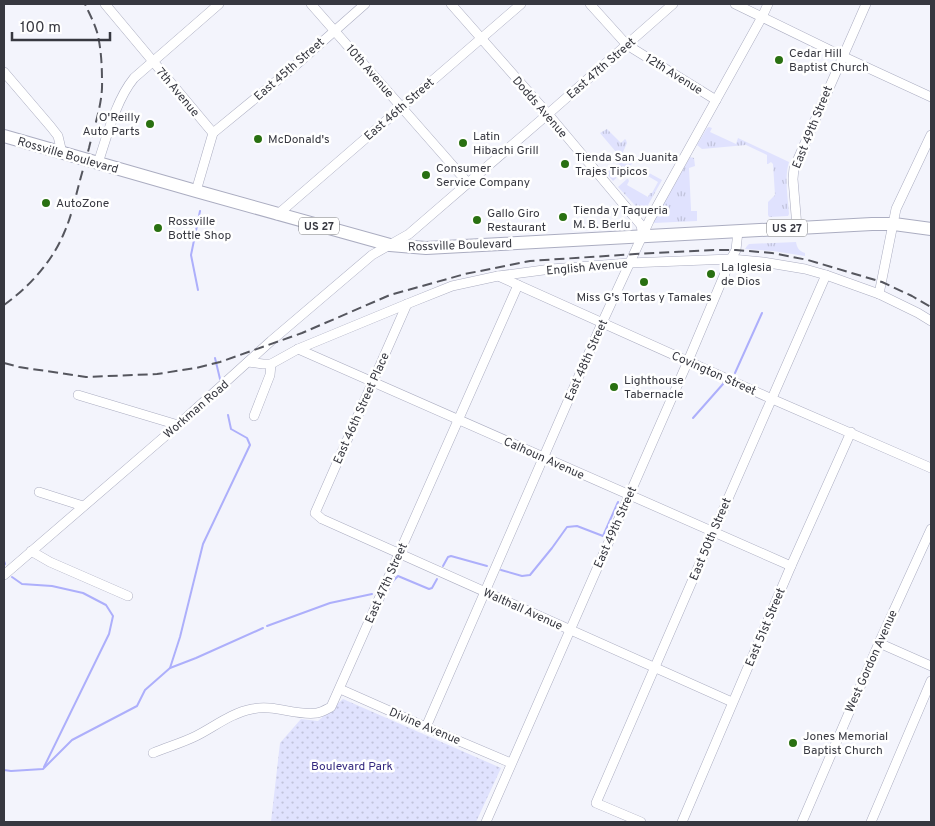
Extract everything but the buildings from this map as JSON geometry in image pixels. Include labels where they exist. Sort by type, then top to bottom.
[{"type":"highway","name":"Rossville Boulevard","points":[[4,136],[390,246],[426,248],[872,224],[894,224],[931,229]]},
{"type":"street","name":"7th Avenue","points":[[104,4],[213,133]]},
{"type":"street","points":[[98,163],[127,86],[219,4]]},
{"type":"street","name":"10th Avenue","points":[[311,4],[468,183]]},
{"type":"street","name":"East 45th Street","points":[[213,133],[296,65],[364,4]]},
{"type":"street","name":"Dodds Avenue","points":[[451,4],[548,114],[641,225],[643,236]]},
{"type":"street","name":"East 46th Street","points":[[277,214],[521,4]]},
{"type":"street","name":"12th Avenue","points":[[590,4],[627,45],[716,100]]},
{"type":"street","name":"East 47th Street","points":[[390,246],[409,234],[673,4]]},
{"type":"street","points":[[735,4],[931,97]]},
{"type":"street","name":"East 48th Street","points":[[426,727],[629,263],[650,219],[768,4]]},
{"type":"street","name":"East 49th Street","points":[[797,227],[793,179],[794,168],[866,4]]},
{"type":"street","points":[[4,72],[58,136],[62,153]]},
{"type":"street","points":[[196,191],[213,133]]},
{"type":"street","points":[[879,294],[896,209],[931,134]]},
{"type":"street","name":"East 49th Street","points":[[486,822],[688,361],[730,259],[736,250],[738,231]]},
{"type":"street","name":"Workman Road","points":[[4,575],[372,256],[390,246]]},
{"type":"street","name":"English Avenue","points":[[271,364],[298,350],[452,286],[498,276],[551,269],[629,263],[730,259],[788,266],[826,275],[879,294],[931,321]]},
{"type":"street","name":"East 50th Street","points":[[641,822],[596,803],[826,275]]},
{"type":"street","name":"Covington Street","points":[[498,276],[931,468]]},
{"type":"street","name":"East 47th Street","points":[[153,753],[196,736],[249,709],[262,707],[303,713],[318,712],[332,707],[518,285]]},
{"type":"street","name":"East 46th Street Place","points":[[315,513],[406,304]]},
{"type":"street","name":"Calhoun Avenue","points":[[298,350],[791,566]]},
{"type":"street","points":[[248,362],[271,364],[270,375],[254,416]]},
{"type":"street","points":[[78,395],[178,425]]},
{"type":"street","name":"East 51st Street","points":[[682,822],[732,702],[851,432]]},
{"type":"street","points":[[39,492],[83,506]]},
{"type":"street","name":"Walthall Avenue","points":[[315,513],[322,519],[399,554],[732,702]]},
{"type":"street","name":"West Gordon Avenue","points":[[802,822],[879,643],[931,529]]},
{"type":"street","points":[[31,551],[50,562],[128,596]]},
{"type":"street","points":[[879,643],[931,666]]},
{"type":"street","points":[[871,822],[931,682]]},
{"type":"street","name":"Divine Avenue","points":[[340,689],[511,763]]},
{"type":"green space","points":[[709,127],[712,128],[710,132],[736,144],[738,138],[789,162],[787,181],[788,216],[769,217],[768,215],[768,202],[775,195],[773,164],[771,162],[767,164],[767,155],[746,145],[702,149],[697,145]]},
{"type":"green space","points":[[607,129],[621,143],[626,140],[627,143],[623,152],[633,163],[613,181],[606,173],[622,159],[600,133]]},
{"type":"green space","points":[[690,157],[694,158],[695,166],[689,168],[691,211],[697,211],[697,221],[654,223],[654,221]]},
{"type":"green space","points":[[640,168],[662,180],[643,214],[618,187],[628,179],[627,185],[648,197],[658,182],[641,172],[637,176],[636,172]]},
{"type":"green space","points":[[796,242],[799,249],[805,253],[805,256],[745,249],[749,244]]},
{"type":"green space","name":"Boulevard Park","points":[[343,699],[501,768],[476,822],[271,822],[280,743],[301,719],[318,721]]},
{"type":"waterway","points":[[198,290],[191,255],[200,211]]},
{"type":"waterway","points":[[735,373],[762,313]]},
{"type":"waterway","points":[[215,358],[220,379]]},
{"type":"waterway","points":[[693,418],[723,384]]},
{"type":"waterway","points":[[170,668],[180,637],[203,544],[250,445],[247,438],[231,429],[228,415]]},
{"type":"waterway","points":[[501,570],[522,576],[530,575],[567,527],[577,526],[603,536],[618,502]]},
{"type":"waterway","points":[[443,566],[448,557],[451,556],[487,566]]},
{"type":"waterway","points":[[384,598],[393,581],[398,576],[429,589],[432,588],[437,579]]},
{"type":"waterway","points":[[12,577],[22,584],[52,586],[83,593],[106,605],[113,616],[109,634],[44,767]]},
{"type":"waterway","points":[[267,626],[330,603],[372,594]]},
{"type":"waterway","points":[[4,770],[43,769],[72,740],[137,706],[145,690],[170,668],[263,628]]},
{"type":"railway","points":[[4,305],[39,273],[59,244],[70,216],[98,115],[102,89],[100,50],[97,32],[85,4]]},
{"type":"railway","points":[[4,363],[86,377],[157,374],[196,368],[220,362],[302,333],[390,295],[465,274],[530,261],[635,254],[714,250],[772,253],[808,260],[882,282],[931,307]]},
{"type":"place","name":"Cedar Hill Baptist Church","points":[[779,60]]},
{"type":"place","name":"O'Reilly Auto Parts","points":[[150,124]]},
{"type":"place","name":"McDonald's","points":[[258,139]]},
{"type":"place","name":"Latin Hibachi Grill","points":[[463,143]]},
{"type":"place","name":"Tienda San Juanita Trajes Tipicos","points":[[565,164]]},
{"type":"place","name":"Consumer Service Company","points":[[426,175]]},
{"type":"place","name":"AutoZone","points":[[46,203]]},
{"type":"place","name":"Tienda y Taqueria M. B. Berlu","points":[[563,217]]},
{"type":"place","name":"Gallo Giro Restaurant","points":[[477,220]]},
{"type":"place","name":"Rossville Bottle Shop","points":[[158,228]]},
{"type":"place","name":"La Iglesia de Dios","points":[[711,274]]},
{"type":"place","name":"Miss G's Tortas y Tamales","points":[[644,282]]},
{"type":"place","name":"Lighthouse Tabernacle","points":[[614,387]]},
{"type":"place","name":"Jones Memorial Baptist Church","points":[[793,743]]}]
